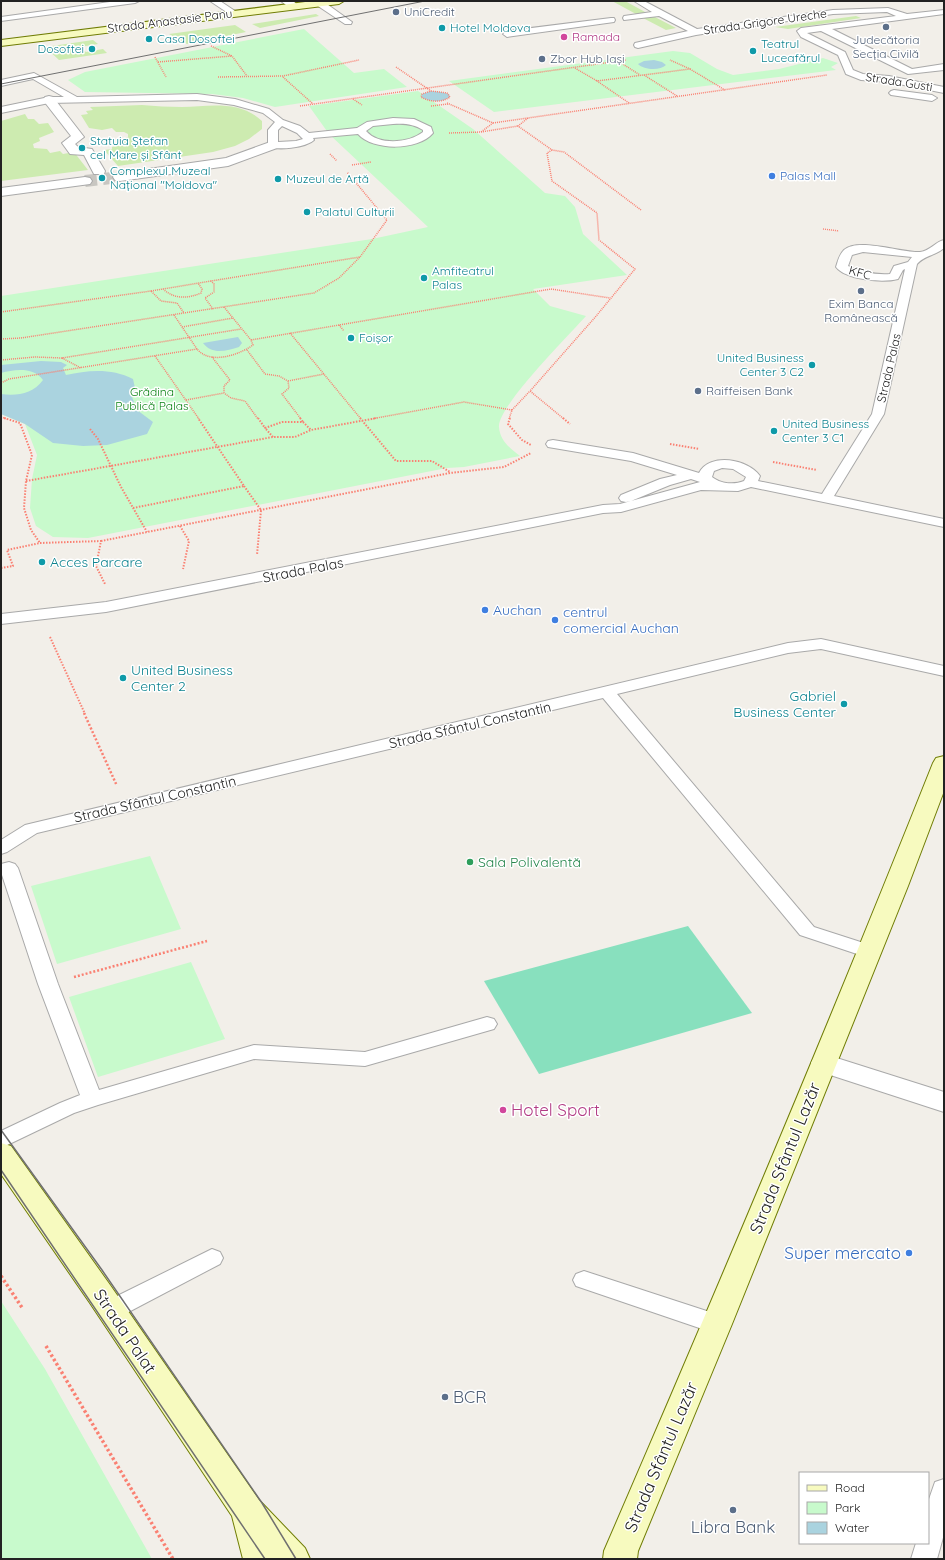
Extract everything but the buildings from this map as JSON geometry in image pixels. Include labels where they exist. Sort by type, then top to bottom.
[{"type":"main road","name":"Strada Anastasie Panu","points":[[1,43],[234,13],[291,4],[321,4],[339,1]]},
{"type":"main road","name":"Strada Sfântul Lazăr","points":[[618,1556],[717,1324],[869,952],[944,763]]},
{"type":"main road","name":"Strada Palat","points":[[1,1153],[111,1310],[247,1510],[293,1559]]},
{"type":"main road","name":"Strada Palat","points":[[247,1510],[260,1559]]},
{"type":"street","points":[[49,100],[78,137],[92,140],[97,148],[88,152],[99,171]]},
{"type":"street","points":[[120,177],[228,162],[273,145]]},
{"type":"street","points":[[1,192],[85,181]]},
{"type":"street","points":[[824,1063],[944,1102]]},
{"type":"lane","points":[[1,19],[135,1]]},
{"type":"lane","points":[[214,1],[234,13]]},
{"type":"lane","points":[[638,1],[660,14],[680,21],[696,32]]},
{"type":"lane","points":[[321,4],[348,22]]},
{"type":"lane","name":"Strada Grigore Ureche","points":[[804,7],[819,11],[833,12],[888,10],[906,17],[944,12]]},
{"type":"lane","name":"Strada Grigore Ureche","points":[[638,45],[696,32],[833,12]]},
{"type":"lane","points":[[627,18],[660,14]]},
{"type":"lane","points":[[821,28],[906,17]]},
{"type":"lane","points":[[507,34],[611,20]]},
{"type":"lane","points":[[821,28],[911,72],[944,67]]},
{"type":"lane","name":"Strada Gusti","points":[[821,28],[801,31],[804,35],[842,54],[849,72],[861,77],[889,79],[944,90]]},
{"type":"lane","points":[[1,83],[34,76],[74,98]]},
{"type":"lane","points":[[894,93],[944,100]]},
{"type":"lane","points":[[3,108],[49,100],[74,98],[197,97],[235,102],[266,111],[280,122],[292,126],[307,136],[360,131],[370,124],[398,120],[413,122],[428,129],[428,133],[421,139],[394,143],[367,139],[360,131]]},
{"type":"lane","points":[[280,122],[273,130],[273,145],[293,145],[304,143],[309,140],[307,136]]},
{"type":"lane","points":[[916,259],[939,254],[944,242]]},
{"type":"lane","name":"KFC","points":[[864,249],[916,259],[898,268],[894,277],[885,278],[869,277],[852,273],[842,267],[846,255],[852,250],[864,249]]},
{"type":"lane","name":"Strada Palas","points":[[826,498],[878,414],[916,259]]},
{"type":"lane","points":[[553,444],[633,457],[692,475]]},
{"type":"lane","name":"Strada Palas","points":[[707,475],[717,465],[732,465],[746,469],[751,479],[783,489],[944,523]]},
{"type":"lane","name":"Strada Palas","points":[[603,508],[664,482],[692,475],[707,475],[722,486]]},
{"type":"lane","name":"Strada Palas","points":[[1,619],[106,607],[193,592],[603,508],[621,508],[701,486],[738,487],[751,479]]},
{"type":"lane","name":"Strada Sfântul Constantin","points":[[1,848],[31,829],[788,648],[821,644],[944,671]]},
{"type":"lane","points":[[607,692],[807,932],[869,952]]},
{"type":"lane","points":[[5,869],[92,1099]]},
{"type":"lane","points":[[1,1140],[67,1108],[92,1099],[254,1052],[365,1059],[487,1024]]},
{"type":"lane","points":[[111,1310],[212,1258]]},
{"type":"lane","points":[[584,1280],[717,1324]]},
{"type":"lane","points":[[929,1542],[944,1490]]},
{"type":"lane","points":[[924,1559],[928,1544]]},
{"type":"path","points":[[211,46],[232,56],[247,77]]},
{"type":"path","points":[[158,62],[232,56]]},
{"type":"path","points":[[668,59],[690,69],[725,90]]},
{"type":"path","points":[[218,77],[283,76],[359,60]]},
{"type":"path","points":[[266,111],[626,60]]},
{"type":"path","points":[[618,61],[677,96]]},
{"type":"path","points":[[396,67],[431,92]]},
{"type":"path","points":[[574,67],[629,103]]},
{"type":"path","points":[[597,81],[690,69]]},
{"type":"path","points":[[481,132],[493,123],[528,117],[849,72]]},
{"type":"path","points":[[283,76],[313,104]]},
{"type":"path","points":[[444,100],[450,97],[449,94],[431,92],[422,94],[421,97],[429,100],[444,100],[493,123]]},
{"type":"path","points":[[428,133],[481,132],[518,126],[528,117]]},
{"type":"path","points":[[518,126],[552,150],[564,152],[641,210]]},
{"type":"path","points":[[533,446],[522,440],[508,424],[512,410],[635,269],[599,240],[597,213],[552,180],[547,153],[552,150]]},
{"type":"path","points":[[1,339],[21,338],[213,309],[314,292],[326,288],[345,274],[360,257],[387,220],[346,172]]},
{"type":"path","points":[[1,312],[151,291],[360,257]]},
{"type":"path","points":[[211,281],[214,284],[214,292],[206,298],[213,309]]},
{"type":"path","points":[[163,289],[167,294],[174,297],[196,296],[201,293],[202,288],[198,283]]},
{"type":"path","points":[[251,340],[551,289],[611,298]]},
{"type":"path","points":[[151,291],[161,301],[177,303],[184,313]]},
{"type":"path","points":[[174,315],[201,354],[212,357],[240,354],[253,345],[251,340],[224,307]]},
{"type":"path","points":[[182,327],[232,318]]},
{"type":"path","points":[[338,325],[344,331]]},
{"type":"path","points":[[1,360],[35,357],[62,358],[241,329]]},
{"type":"path","points":[[290,333],[396,461],[432,461],[450,473]]},
{"type":"path","points":[[1,382],[20,377],[197,349]]},
{"type":"path","points":[[247,350],[265,374],[279,376],[288,381],[324,374]]},
{"type":"path","points":[[155,356],[261,510],[257,558]]},
{"type":"path","points":[[212,357],[230,380],[224,386],[224,393]]},
{"type":"path","points":[[62,358],[81,368]]},
{"type":"path","points":[[288,381],[289,388],[282,394],[310,430]]},
{"type":"path","points":[[530,391],[574,427]]},
{"type":"path","points":[[186,400],[224,393],[231,398],[245,401],[272,437]]},
{"type":"path","points":[[26,481],[272,437],[295,437],[310,430],[464,402],[512,410]]},
{"type":"path","points":[[1,417],[20,423],[32,456],[26,481],[24,508],[31,530],[40,543]]},
{"type":"path","points":[[265,428],[282,422],[303,422]]},
{"type":"path","points":[[90,429],[98,439],[147,532]]},
{"type":"path","points":[[1,568],[13,566],[7,550],[40,543],[101,541],[450,473],[504,467],[531,453]]},
{"type":"path","points":[[133,508],[244,486]]},
{"type":"path","points":[[180,526],[189,541],[182,573]]},
{"type":"path","points":[[101,541],[96,566],[107,588]]},
{"type":"path","points":[[50,636],[126,806]]},
{"type":"path","points":[[48,984],[207,941]]},
{"type":"path","points":[[1,1276],[23,1309]]},
{"type":"path","points":[[46,1346],[173,1559]]},
{"type":"green space","points":[[612,1],[625,1],[647,13],[636,14]]},
{"type":"green space","points":[[316,14],[319,16],[260,28],[252,24]]},
{"type":"green space","points":[[653,16],[676,28],[666,30],[643,18]]},
{"type":"green space","points":[[856,16],[861,18],[788,29],[775,27]]},
{"type":"green space","points":[[235,25],[246,32],[187,44],[169,34]]},
{"type":"green space","points":[[304,29],[354,73],[384,69],[407,87],[275,107],[243,98],[212,94],[85,92],[68,80],[85,72]]},
{"type":"green space","points":[[93,40],[98,44],[80,47],[86,52],[103,49],[107,53],[59,60],[45,47]]},
{"type":"green space","points":[[673,51],[690,53],[717,69],[733,75],[779,69],[823,58],[838,63],[831,67],[836,70],[494,112],[449,81]]},
{"type":"green space","name":"Grădina Publică Palas","points":[[418,91],[473,129],[545,193],[565,196],[575,207],[583,234],[627,275],[533,289],[550,306],[586,316],[521,388],[502,417],[499,427],[501,436],[506,444],[520,456],[464,467],[447,468],[88,538],[53,537],[36,526],[30,508],[32,479],[37,455],[25,424],[1,414],[1,296],[372,239],[428,227],[329,134],[309,106]]},
{"type":"green space","points":[[142,105],[177,107],[214,105],[234,107],[253,114],[262,121],[262,129],[249,139],[235,146],[213,152],[118,166],[104,150],[122,145],[119,140],[128,137],[128,134],[124,132],[116,132],[112,128],[102,130],[89,128],[81,115],[88,114],[86,111],[93,110],[90,107]]},
{"type":"green space","points":[[25,114],[28,119],[34,119],[39,124],[48,123],[54,132],[39,138],[40,141],[33,144],[34,148],[47,149],[50,153],[60,151],[63,154],[74,152],[88,170],[1,181],[1,121]]},
{"type":"green space","points":[[150,856],[181,929],[57,964],[31,886]]},
{"type":"green space","points":[[688,926],[752,1013],[539,1074],[484,981]]},
{"type":"green space","points":[[191,962],[225,1039],[98,1077],[69,997]]},
{"type":"green space","points":[[1,1301],[45,1369],[152,1559],[1,1559]]},
{"type":"water","points":[[654,60],[662,62],[666,65],[660,68],[652,69],[644,68],[638,64],[644,61]]},
{"type":"water","points":[[431,91],[449,94],[450,97],[436,101],[421,97],[422,94]]},
{"type":"water","points":[[238,337],[242,343],[239,347],[224,351],[215,351],[203,343]]},
{"type":"water","points":[[41,361],[61,362],[67,365],[63,368],[66,375],[100,371],[117,373],[133,379],[135,388],[132,397],[137,410],[153,422],[147,434],[107,445],[83,446],[53,443],[25,424],[1,414],[1,394],[13,395],[30,391],[39,385],[43,380],[35,373],[24,370],[1,373],[1,365]]},
{"type":"tunnel","points":[[85,181],[120,177]]},
{"type":"tram line","points":[[1,84],[425,1]]},
{"type":"tram line","points":[[1,1130],[102,1270],[262,1503],[296,1559]]},
{"type":"tram line","points":[[1,1170],[265,1559]]},
{"type":"place","name":"UniCredit","points":[[396,12]]},
{"type":"place","name":"Judecătoria Secția Civilă","points":[[886,27]]},
{"type":"place","name":"Hotel Moldova","points":[[442,28]]},
{"type":"place","name":"Ramada","points":[[564,37]]},
{"type":"place","name":"Casa Dosoftei","points":[[149,39]]},
{"type":"place","name":"Dosoftei","points":[[92,49]]},
{"type":"place","name":"Teatrul Luceafărul","points":[[753,51]]},
{"type":"place","name":"Zbor Hub Iași","points":[[542,59]]},
{"type":"place","name":"Statuia Ștefan cel Mare și Sfânt","points":[[82,148]]},
{"type":"place","name":"Palas Mall","points":[[772,176]]},
{"type":"place","name":"Complexul Muzeal Național \"Moldova\"","points":[[102,178]]},
{"type":"place","name":"Muzeul de Artă","points":[[278,179]]},
{"type":"place","name":"Palatul Culturii","points":[[307,212]]},
{"type":"place","name":"Amfiteatrul Palas","points":[[424,278]]},
{"type":"place","name":"Exim Banca Românească","points":[[861,291]]},
{"type":"place","name":"Foișor","points":[[351,338]]},
{"type":"place","name":"United Business Center 3 C2","points":[[812,365]]},
{"type":"place","name":"Raiffeisen Bank","points":[[698,391]]},
{"type":"place","name":"United Business Center 3 C1","points":[[774,431]]},
{"type":"place","name":"Acces Parcare","points":[[42,562]]},
{"type":"place","name":"Auchan","points":[[485,610]]},
{"type":"place","name":"centrul comercial Auchan","points":[[555,620]]},
{"type":"place","name":"United Business Center 2","points":[[123,678]]},
{"type":"place","name":"Gabriel Business Center","points":[[844,704]]},
{"type":"place","name":"Sala Polivalentă","points":[[470,862]]},
{"type":"place","name":"Hotel Sport","points":[[503,1110]]},
{"type":"place","name":"Super mercato","points":[[909,1253]]},
{"type":"place","name":"BCR","points":[[445,1397]]},
{"type":"place","name":"Libra Bank","points":[[733,1510]]}]
